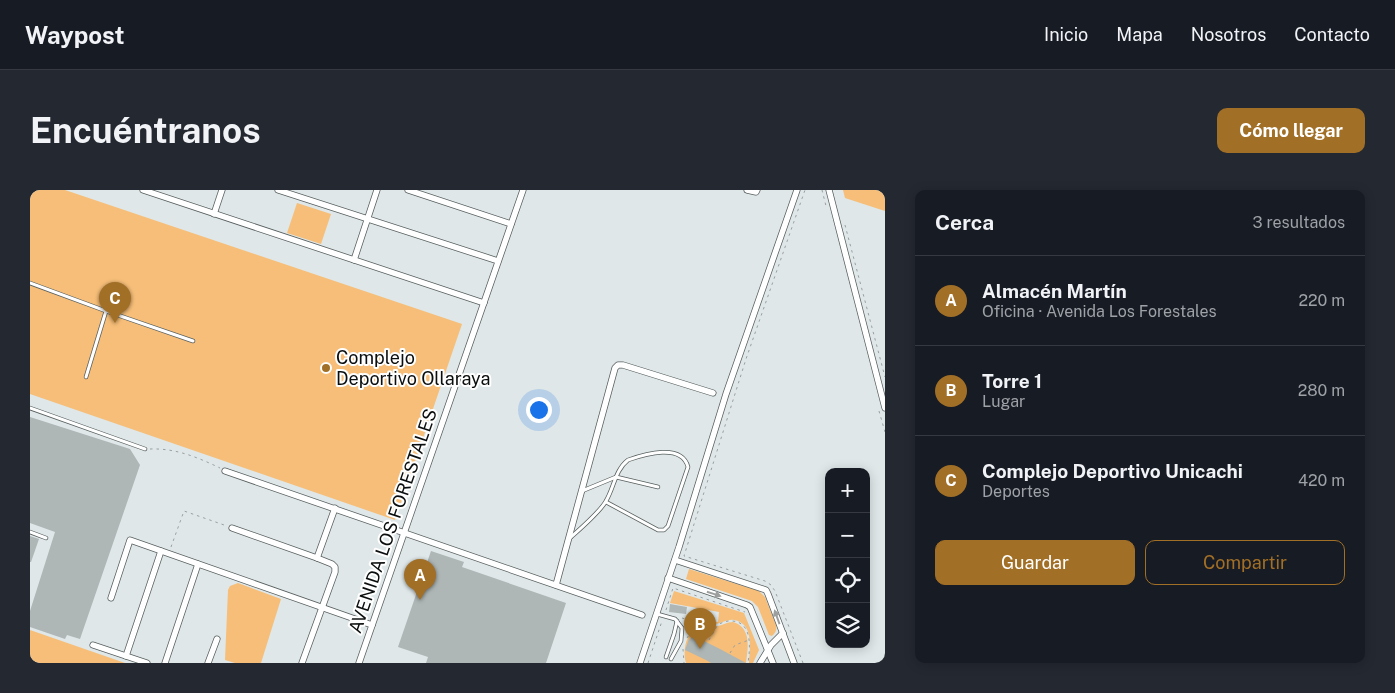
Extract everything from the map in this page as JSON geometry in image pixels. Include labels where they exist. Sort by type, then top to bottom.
[{"type":"street","points":[[143,190],[484,303]]},
{"type":"street","points":[[214,214],[222,190]]},
{"type":"street","points":[[278,190],[498,262]]},
{"type":"street","points":[[354,260],[377,190]]},
{"type":"street","points":[[408,190],[511,224]]},
{"type":"street","name":"AVENIDA LOS FORESTALES","points":[[360,663],[523,190]]},
{"type":"street","points":[[747,190],[756,192],[757,190]]},
{"type":"street","points":[[640,663],[726,394],[797,190]]},
{"type":"street","points":[[829,190],[885,408]]},
{"type":"street","points":[[556,585],[615,368],[618,365],[623,365],[713,393]]},
{"type":"street","points":[[225,470],[642,615]]},
{"type":"street","points":[[317,558],[335,508]]},
{"type":"street","points":[[232,528],[317,558],[335,567],[335,572],[302,663]]},
{"type":"street","points":[[110,598],[130,540],[372,625]]},
{"type":"street","points":[[126,656],[161,551]]},
{"type":"street","points":[[674,560],[766,590],[794,663]]},
{"type":"street","points":[[165,663],[198,564]]},
{"type":"street","points":[[668,578],[750,607],[773,663]]},
{"type":"street","points":[[760,663],[768,649],[783,633]]},
{"type":"street","points":[[208,663],[217,638]]},
{"type":"street","points":[[93,645],[147,663]]},
{"type":"lane","points":[[30,282],[193,341]]},
{"type":"lane","points":[[86,377],[106,311]]},
{"type":"lane","points":[[30,408],[146,449]]},
{"type":"lane","points":[[568,540],[606,502],[624,462],[665,452],[679,454],[686,461],[688,467],[668,526],[664,530],[658,530],[606,502]]},
{"type":"lane","points":[[581,491],[616,477],[658,487]]},
{"type":"lane","points":[[30,532],[46,538]]},
{"type":"lane","points":[[657,614],[677,621],[682,628],[679,646],[671,659]]},
{"type":"lane","points":[[666,657],[677,621]]},
{"type":"path","points":[[803,663],[771,585],[765,581],[684,556],[746,359],[805,190]]},
{"type":"path","points":[[845,225],[885,377]]},
{"type":"path","points":[[146,449],[162,448],[188,454],[225,470]]},
{"type":"path","points":[[169,554],[184,511],[232,528]]},
{"type":"path","points":[[648,663],[673,588],[743,611],[746,614]]},
{"type":"path","points":[[682,618],[701,623],[717,624],[729,621],[740,623],[748,632],[748,663]]},
{"type":"path","points":[[685,641],[701,623]]},
{"type":"path","points":[[709,640],[717,624]]},
{"type":"path","points":[[730,653],[735,645],[749,640]]},
{"type":"path","points":[[684,646],[682,652],[684,663]]},
{"type":"shaded area","points":[[30,190],[65,190],[462,324],[395,520],[30,394]]},
{"type":"shaded area","points":[[843,190],[885,190],[885,211],[845,198]]},
{"type":"shaded area","points":[[297,203],[331,214],[321,244],[287,233]]},
{"type":"shaded area","points":[[689,569],[759,591],[765,597],[776,625],[774,634],[772,636],[769,635],[758,607],[752,601],[686,579]]},
{"type":"shaded area","points":[[238,583],[281,599],[261,663],[235,663],[225,660],[228,590],[230,586]]},
{"type":"shaded area","points":[[674,591],[744,613],[759,650],[753,663],[749,663],[749,637],[745,626],[734,620],[715,624],[688,619],[688,617],[718,622],[719,612],[670,603]]},
{"type":"shaded area","points":[[733,622],[739,625],[746,634],[748,645],[746,663],[686,663],[687,639],[694,630],[706,625],[718,626]]},
{"type":"shaded area","points":[[30,630],[125,663],[30,663]]},
{"type":"building","points":[[30,417],[130,449],[140,465],[80,639],[67,635],[65,639],[30,627],[30,611],[55,532],[30,523]]},
{"type":"building","points":[[30,536],[39,539],[31,562],[30,562]]},
{"type":"building","points":[[431,551],[464,562],[462,567],[566,603],[546,663],[426,663],[428,657],[398,647]]},
{"type":"building","points":[[670,604],[687,607],[686,614],[669,612]]},
{"type":"building","points":[[692,635],[746,663],[711,663],[685,650]]},
{"type":"place","name":"Complejo Deportivo Unicachi","points":[[115,323]]},
{"type":"place","name":"Complejo Deportivo Ollaraya","points":[[326,368]]},
{"type":"place","name":"Almacén Martín","points":[[420,600]]},
{"type":"place","name":"Torre 1","points":[[700,649]]}]
